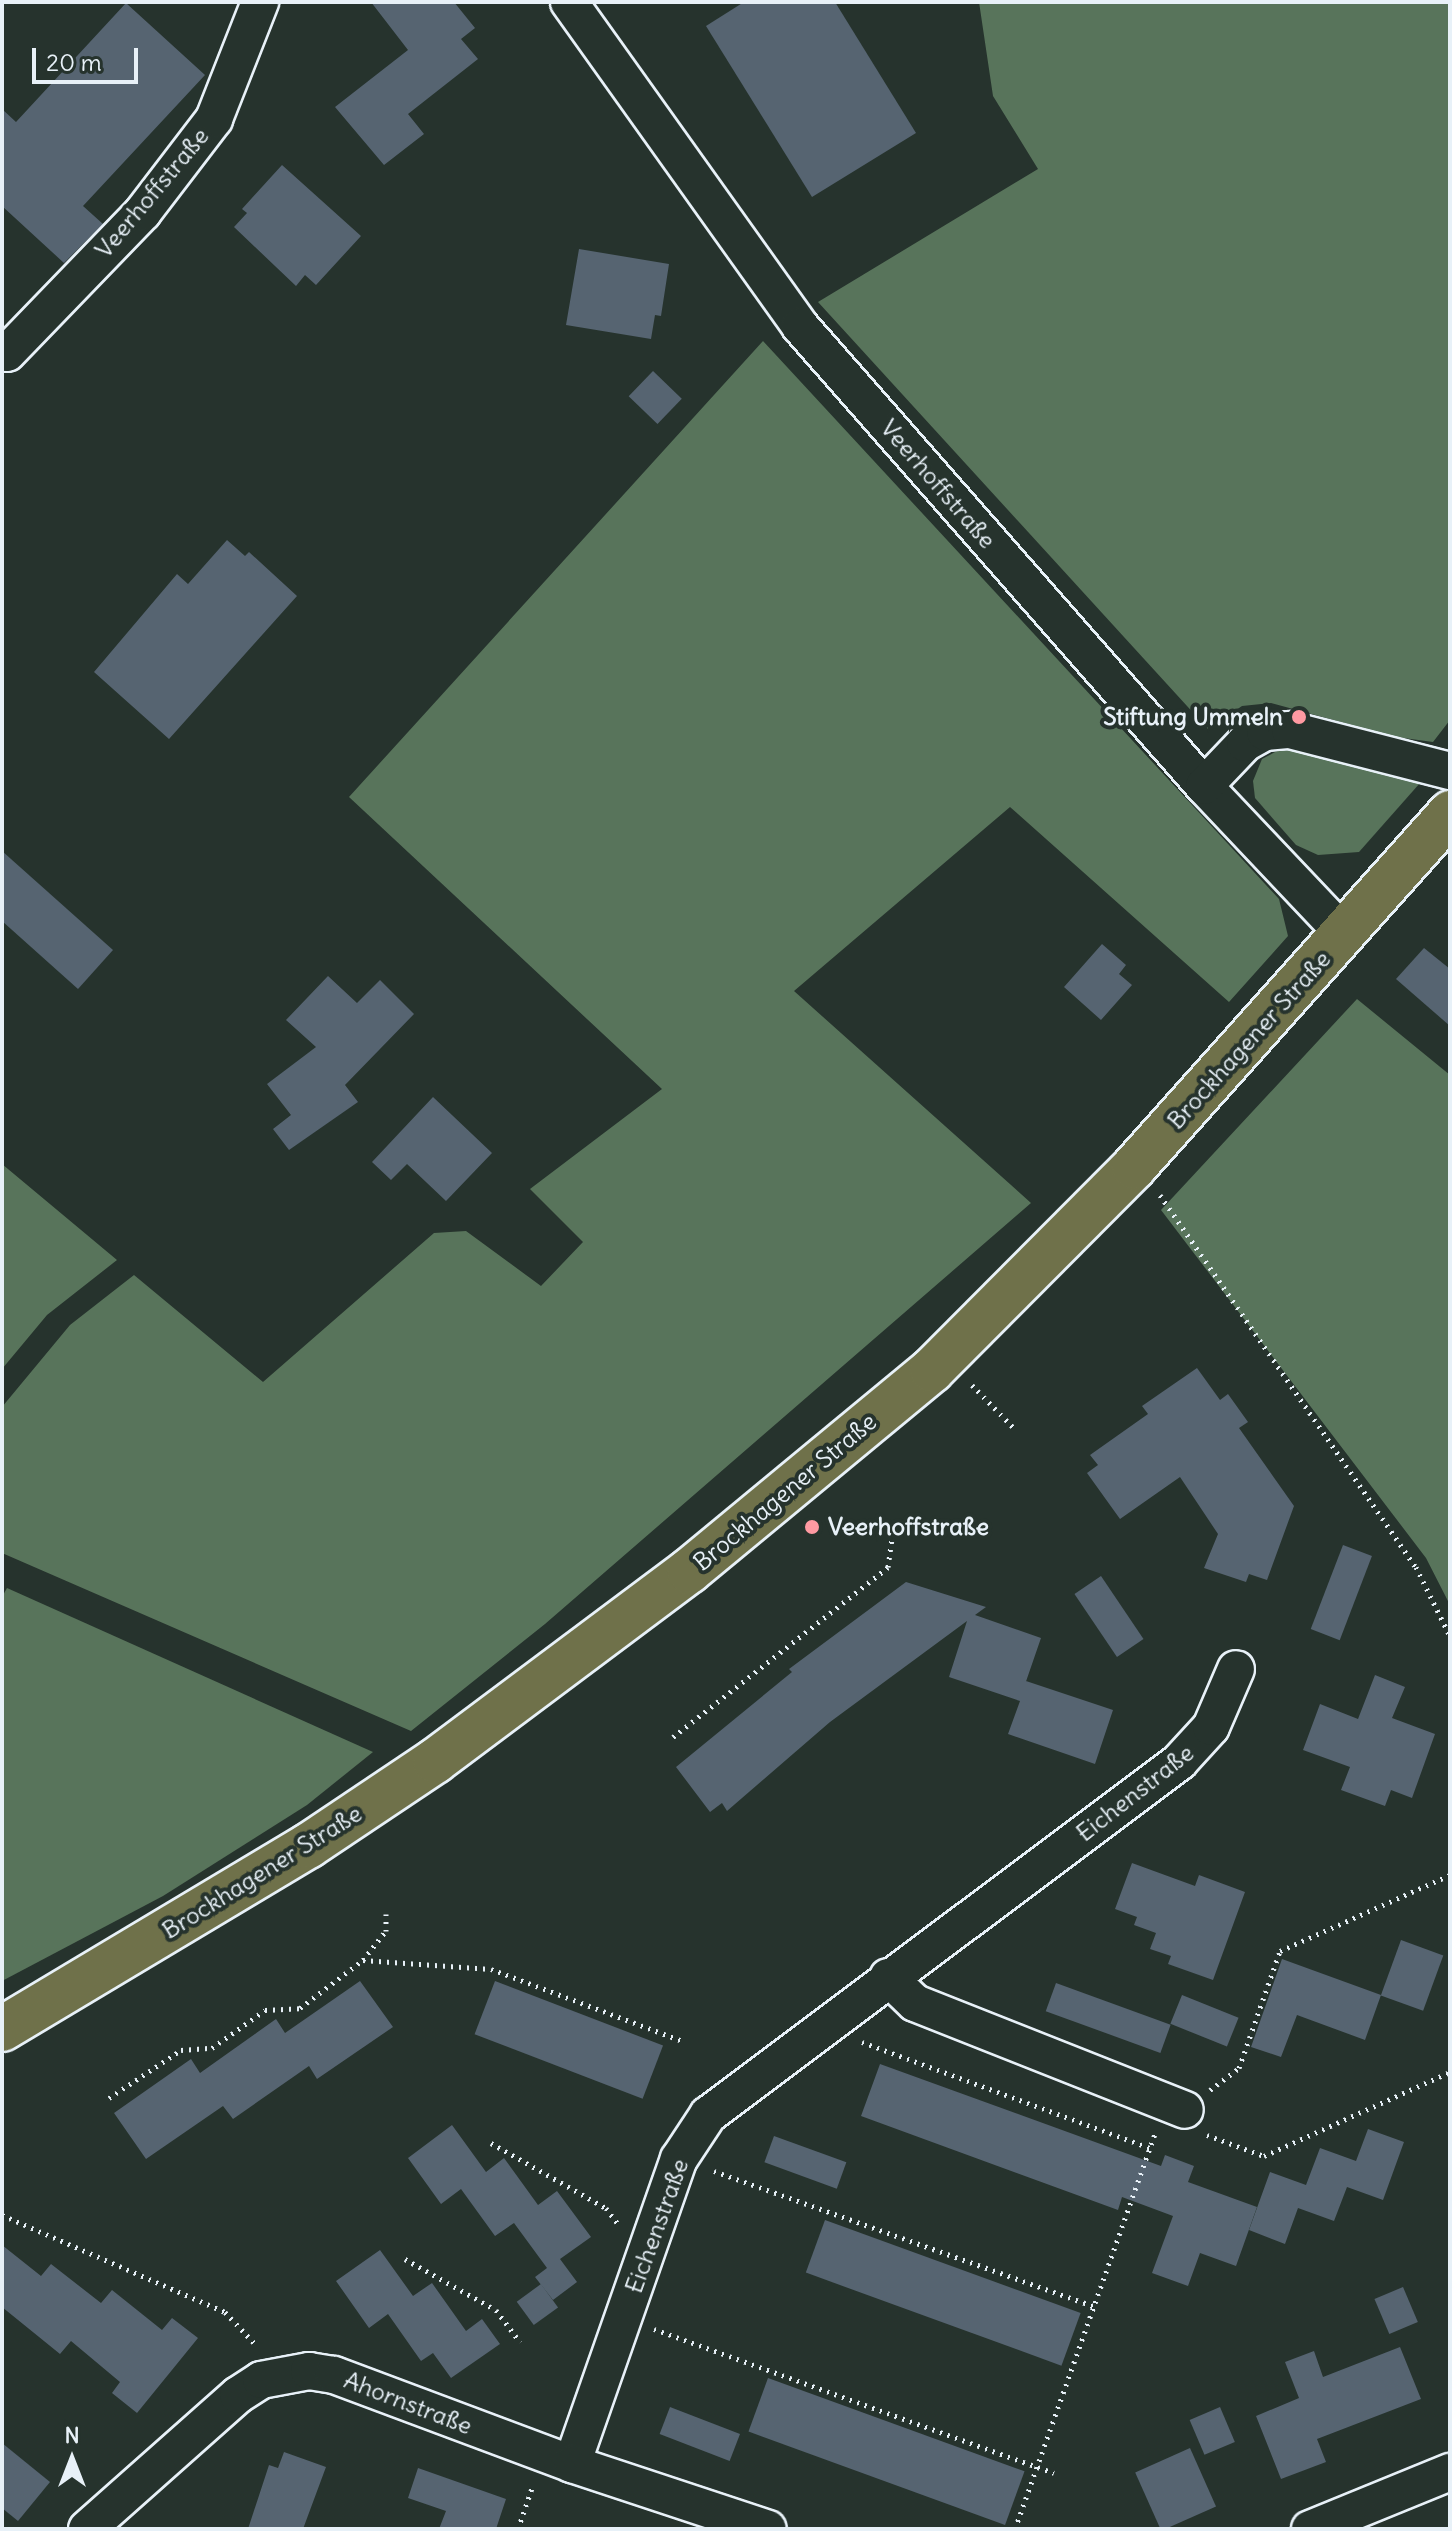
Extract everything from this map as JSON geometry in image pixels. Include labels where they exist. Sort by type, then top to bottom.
[{"type":"main road","name":"Brockhagener Straße","points":[[2,2029],[308,1846],[435,1761],[689,1571],[932,1370],[1134,1167],[1345,935],[1450,813]]},
{"type":"street","name":"Veerhoffstraße","points":[[2,349],[7,353],[143,212],[214,119],[260,2]]},
{"type":"street","name":"Veerhoffstraße","points":[[569,2],[800,326],[1204,786],[1345,935]]},
{"type":"street","points":[[1204,786],[1245,743],[1265,732],[1290,730],[1450,771]]},
{"type":"street","name":"Eichenstraße","points":[[558,2459],[623,2318],[679,2159],[708,2115],[1198,1745],[1229,1694],[1236,1669]]},
{"type":"street","points":[[888,1977],[915,2003],[1175,2107]]},
{"type":"street","name":"Ahornstraße","points":[[87,2529],[238,2395],[261,2380],[284,2374],[334,2375],[558,2459],[768,2529]]},
{"type":"street","points":[[1310,2529],[1450,2472]]},
{"type":"path","points":[[1154,1188],[1416,1567],[1450,1636]]},
{"type":"path","points":[[969,1381],[1014,1428]]},
{"type":"path","points":[[673,1737],[888,1567],[893,1533]]},
{"type":"path","points":[[1015,2529],[1150,2148],[1175,2107],[1239,2068],[1280,1951],[1450,1875]]},
{"type":"path","points":[[109,2098],[181,2050],[212,2048],[265,2010],[300,2008],[363,1960],[386,1931],[386,1914]]},
{"type":"path","points":[[363,1960],[491,1969],[683,2041]]},
{"type":"path","points":[[821,2027],[1150,2148]]},
{"type":"path","points":[[1175,2107],[1209,2138],[1264,2156],[1450,2072]]},
{"type":"path","points":[[491,2143],[606,2208],[645,2257]]},
{"type":"path","points":[[679,2159],[1094,2306]]},
{"type":"path","points":[[2,2215],[225,2312],[284,2374]]},
{"type":"path","points":[[405,2259],[496,2310],[520,2342]]},
{"type":"path","points":[[623,2318],[1054,2473]]},
{"type":"path","points":[[518,2529],[558,2459]]},
{"type":"green space","points":[[979,2],[1450,2],[1450,720],[1433,742],[1396,737],[1271,703],[1242,706],[1208,729],[818,302],[1038,169],[993,96]]},
{"type":"green space","points":[[763,341],[1279,899],[1288,936],[1229,1002],[1010,807],[794,991],[1031,1203],[545,1624],[411,1731],[2,1553],[2,1407],[70,1325],[134,1275],[263,1382],[434,1233],[466,1231],[541,1286],[583,1242],[530,1189],[662,1089],[349,797]]},
{"type":"green space","points":[[1292,743],[1407,772],[1420,783],[1359,852],[1318,855],[1296,845],[1255,798],[1253,781],[1262,759]]},
{"type":"green space","points":[[1357,999],[1450,1075],[1450,1605],[1426,1558],[1161,1210]]},
{"type":"green space","points":[[2,1164],[117,1260],[47,1315],[2,1369]]},
{"type":"green space","points":[[7,1588],[373,1752],[307,1805],[163,1896],[2,1981],[2,1597]]},
{"type":"building","points":[[371,2],[454,2],[475,28],[461,39],[478,59],[408,114],[424,134],[384,165],[335,107],[408,50]]},
{"type":"building","points":[[744,2],[835,2],[916,133],[812,197],[706,26]]},
{"type":"building","points":[[126,3],[205,75],[83,206],[103,224],[64,263],[2,206],[2,109],[16,122]]},
{"type":"building","points":[[282,165],[361,236],[316,285],[305,275],[296,286],[234,227],[247,213],[242,209]]},
{"type":"building","points":[[579,249],[669,264],[661,316],[655,315],[651,339],[566,325]]},
{"type":"building","points":[[653,371],[682,399],[657,424],[629,396]]},
{"type":"building","points":[[227,540],[245,556],[249,552],[297,596],[169,739],[94,672],[177,574],[188,584]]},
{"type":"building","points":[[2,851],[113,950],[78,989],[2,921]]},
{"type":"building","points":[[1102,944],[1126,965],[1119,974],[1132,985],[1101,1020],[1064,987]]},
{"type":"building","points":[[1424,948],[1450,969],[1450,1026],[1396,979]]},
{"type":"building","points":[[328,976],[357,1003],[380,980],[414,1014],[345,1085],[358,1102],[289,1150],[273,1129],[291,1115],[267,1084],[316,1047],[286,1020]]},
{"type":"building","points":[[433,1097],[492,1153],[446,1201],[407,1164],[391,1180],[372,1162]]},
{"type":"building","points":[[1197,1368],[1220,1400],[1228,1394],[1248,1422],[1239,1428],[1294,1506],[1267,1580],[1249,1574],[1246,1582],[1204,1568],[1218,1534],[1180,1477],[1120,1519],[1087,1473],[1098,1465],[1090,1455],[1148,1414],[1142,1406]]},
{"type":"building","points":[[1343,1545],[1372,1556],[1340,1640],[1311,1629]]},
{"type":"building","points":[[1101,1576],[1143,1639],[1117,1657],[1074,1594]]},
{"type":"building","points":[[906,1582],[986,1607],[975,1615],[1041,1638],[1026,1681],[1113,1710],[1095,1764],[1008,1734],[1020,1701],[949,1677],[967,1621],[830,1722],[727,1811],[722,1803],[710,1812],[676,1767],[792,1672],[789,1669]]},
{"type":"building","points":[[1375,1675],[1405,1687],[1392,1718],[1435,1734],[1412,1798],[1391,1790],[1385,1806],[1341,1790],[1350,1767],[1303,1750],[1320,1704],[1358,1719]]},
{"type":"building","points":[[1132,1863],[1195,1886],[1199,1875],[1245,1892],[1213,1980],[1168,1964],[1171,1956],[1150,1949],[1156,1933],[1134,1925],[1137,1917],[1115,1909]]},
{"type":"building","points":[[1401,1940],[1443,1955],[1423,2011],[1381,1995]]},
{"type":"building","points":[[1282,1959],[1381,1995],[1365,2040],[1297,2015],[1281,2057],[1251,2047]]},
{"type":"building","points":[[360,1981],[393,2027],[317,2079],[309,2066],[233,2119],[223,2106],[146,2159],[114,2113],[191,2059],[200,2073],[276,2019],[285,2033]]},
{"type":"building","points":[[495,1981],[663,2046],[643,2099],[475,2034]]},
{"type":"building","points":[[1056,1983],[1171,2025],[1160,2053],[1046,2011]]},
{"type":"building","points":[[1182,1995],[1239,2018],[1227,2047],[1170,2024]]},
{"type":"building","points":[[880,2064],[1161,2166],[1165,2155],[1194,2166],[1188,2182],[1257,2207],[1236,2266],[1200,2253],[1188,2286],[1152,2273],[1173,2216],[1122,2197],[1118,2210],[861,2116]]},
{"type":"building","points":[[452,2125],[486,2172],[504,2158],[538,2205],[557,2191],[591,2237],[560,2259],[577,2282],[553,2300],[535,2277],[547,2268],[514,2223],[495,2236],[461,2189],[441,2204],[408,2158]]},
{"type":"building","points":[[1368,2129],[1404,2142],[1383,2200],[1347,2187],[1334,2221],[1298,2208],[1285,2244],[1249,2230],[1270,2172],[1306,2185],[1320,2148],[1356,2161]]},
{"type":"building","points":[[774,2136],[846,2162],[837,2189],[764,2162]]},
{"type":"building","points":[[825,2220],[1081,2313],[1061,2366],[806,2273]]},
{"type":"building","points":[[2,2245],[41,2276],[51,2264],[101,2303],[112,2290],[162,2330],[172,2318],[198,2338],[137,2413],[112,2393],[120,2382],[71,2341],[60,2354],[2,2307]]},
{"type":"building","points":[[380,2250],[413,2296],[432,2283],[466,2331],[482,2319],[500,2344],[451,2378],[433,2353],[421,2361],[388,2314],[369,2328],[336,2281]]},
{"type":"building","points":[[541,2284],[558,2307],[534,2325],[517,2302]]},
{"type":"building","points":[[1403,2287],[1418,2322],[1389,2334],[1374,2299]]},
{"type":"building","points":[[1400,2347],[1421,2399],[1317,2439],[1326,2462],[1281,2479],[1256,2416],[1299,2398],[1285,2362],[1314,2351],[1323,2377]]},
{"type":"building","points":[[768,2378],[1025,2471],[1005,2525],[749,2432]]},
{"type":"building","points":[[670,2407],[740,2434],[730,2461],[660,2434]]},
{"type":"building","points":[[1220,2407],[1235,2442],[1204,2455],[1190,2420]]},
{"type":"building","points":[[2,2443],[50,2482],[18,2521],[2,2508]]},
{"type":"building","points":[[1190,2448],[1216,2506],[1160,2529],[1135,2472]]},
{"type":"building","points":[[284,2452],[326,2467],[303,2529],[248,2529],[269,2465],[278,2468]]},
{"type":"building","points":[[418,2468],[506,2499],[496,2529],[439,2529],[446,2511],[408,2498]]},
{"type":"place","name":"Stiftung Ummeln","points":[[1299,717]]},
{"type":"place","name":"Veerhoffstraße","points":[[812,1527]]}]
